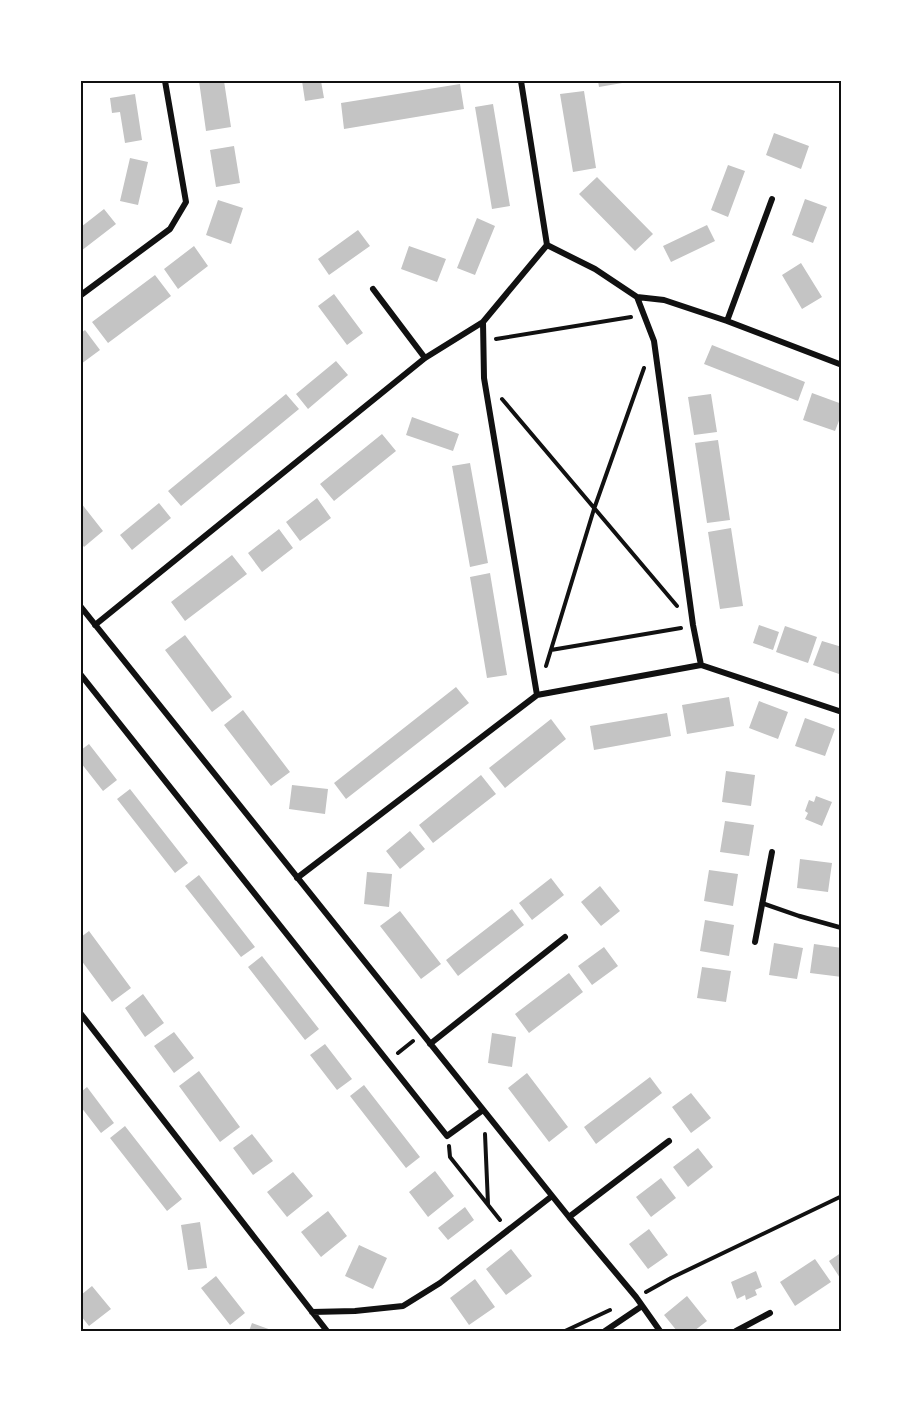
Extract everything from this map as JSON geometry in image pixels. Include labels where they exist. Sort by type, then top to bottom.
[{"type":"street","points":[[81,295],[170,229],[186,202],[165,81]]},
{"type":"street","points":[[521,81],[547,245]]},
{"type":"street","points":[[727,321],[772,199]]},
{"type":"street","points":[[547,245],[595,269],[637,297],[664,300],[727,321],[842,365]]},
{"type":"street","points":[[95,625],[424,358],[483,322],[547,245]]},
{"type":"street","points":[[373,289],[424,358]]},
{"type":"street","points":[[637,297],[654,341],[700,665]]},
{"type":"street","points":[[483,322],[484,378],[537,695]]},
{"type":"street","points":[[81,607],[636,1298],[660,1331]]},
{"type":"street","points":[[297,878],[537,695],[700,665],[842,712]]},
{"type":"street","points":[[81,675],[447,1136],[483,1110]]},
{"type":"street","points":[[755,942],[771,852]]},
{"type":"street","points":[[430,1044],[565,937]]},
{"type":"street","points":[[81,1014],[327,1331]]},
{"type":"street","points":[[569,1217],[669,1141]]},
{"type":"street","points":[[312,1312],[403,1306],[440,1283],[552,1196]]},
{"type":"street","points":[[605,1331],[642,1306]]},
{"type":"street","points":[[736,1331],[770,1313]]},
{"type":"lane","points":[[762,903],[842,928]]},
{"type":"path","points":[[483,341],[644,314]]},
{"type":"path","points":[[537,695],[594,509],[654,341]]},
{"type":"path","points":[[484,378],[693,625]]},
{"type":"path","points":[[551,650],[693,625]]},
{"type":"path","points":[[388,1061],[422,1034]]},
{"type":"path","points":[[483,1110],[488,1205]]},
{"type":"path","points":[[447,1136],[450,1157],[507,1231]]},
{"type":"path","points":[[565,1331],[842,1196]]},
{"type":"building","points":[[199,81],[224,81],[231,127],[206,131]]},
{"type":"building","points":[[302,81],[321,81],[324,98],[305,101]]},
{"type":"building","points":[[598,81],[628,81],[628,82],[599,87]]},
{"type":"building","points":[[460,84],[464,109],[344,129],[341,103]]},
{"type":"building","points":[[584,91],[596,168],[573,172],[560,94]]},
{"type":"building","points":[[135,94],[142,140],[125,143],[120,112],[112,113],[110,98]]},
{"type":"building","points":[[493,104],[510,206],[492,209],[475,107]]},
{"type":"building","points":[[774,133],[809,146],[801,169],[766,155]]},
{"type":"building","points":[[234,146],[240,183],[216,187],[210,150]]},
{"type":"building","points":[[130,158],[148,162],[138,205],[120,201]]},
{"type":"building","points":[[728,165],[745,171],[728,217],[711,210]]},
{"type":"building","points":[[597,177],[653,234],[635,251],[579,194]]},
{"type":"building","points":[[805,199],[827,207],[813,243],[792,235]]},
{"type":"building","points":[[218,200],[243,208],[231,244],[206,235]]},
{"type":"building","points":[[104,209],[116,224],[81,251],[81,227]]},
{"type":"building","points":[[477,218],[495,226],[475,275],[457,268]]},
{"type":"building","points":[[707,225],[715,241],[671,262],[663,246]]},
{"type":"building","points":[[358,230],[370,246],[329,275],[318,259]]},
{"type":"building","points":[[194,246],[208,266],[178,289],[164,269]]},
{"type":"building","points":[[409,246],[446,259],[437,282],[401,269]]},
{"type":"building","points":[[801,263],[822,297],[802,309],[782,275]]},
{"type":"building","points":[[155,275],[171,296],[108,343],[92,322]]},
{"type":"building","points":[[334,294],[363,333],[347,345],[318,306]]},
{"type":"building","points":[[85,330],[100,350],[81,364],[81,333]]},
{"type":"building","points":[[712,345],[805,382],[798,401],[704,364]]},
{"type":"building","points":[[336,361],[348,375],[308,409],[296,394]]},
{"type":"building","points":[[812,393],[842,404],[842,413],[835,431],[803,420]]},
{"type":"building","points":[[286,394],[299,409],[181,506],[168,491]]},
{"type":"building","points":[[711,394],[717,432],[694,435],[688,397]]},
{"type":"building","points":[[412,417],[459,434],[453,451],[406,435]]},
{"type":"building","points":[[382,434],[396,451],[334,501],[320,484]]},
{"type":"building","points":[[718,440],[730,520],[707,523],[695,443]]},
{"type":"building","points":[[470,463],[488,563],[470,567],[452,466]]},
{"type":"building","points":[[317,498],[331,518],[300,541],[286,522]]},
{"type":"building","points":[[81,503],[103,531],[84,547],[81,543]]},
{"type":"building","points":[[159,503],[171,518],[132,550],[120,535]]},
{"type":"building","points":[[731,528],[743,606],[720,609],[708,532]]},
{"type":"building","points":[[279,529],[293,548],[262,572],[248,553]]},
{"type":"building","points":[[232,555],[247,574],[185,621],[171,602]]},
{"type":"building","points":[[490,573],[507,675],[487,678],[470,577]]},
{"type":"building","points":[[759,625],[779,632],[773,650],[753,643]]},
{"type":"building","points":[[785,626],[817,637],[808,663],[776,652]]},
{"type":"building","points":[[185,635],[232,697],[212,712],[165,650]]},
{"type":"building","points":[[822,641],[842,647],[842,675],[813,665]]},
{"type":"building","points":[[456,687],[469,703],[346,799],[334,783]]},
{"type":"building","points":[[729,697],[734,726],[687,734],[682,705]]},
{"type":"building","points":[[759,701],[788,712],[778,739],[749,728]]},
{"type":"building","points":[[243,710],[290,772],[271,786],[224,725]]},
{"type":"building","points":[[667,713],[671,736],[594,750],[590,726]]},
{"type":"building","points":[[805,718],[835,729],[825,756],[795,746]]},
{"type":"building","points":[[551,719],[566,739],[505,788],[489,768]]},
{"type":"building","points":[[89,744],[117,780],[103,791],[81,763],[81,750]]},
{"type":"building","points":[[726,771],[755,775],[751,806],[722,802]]},
{"type":"building","points":[[481,775],[496,794],[433,843],[419,825]]},
{"type":"building","points":[[292,785],[328,789],[325,814],[289,809]]},
{"type":"building","points":[[130,789],[188,863],[175,873],[117,799]]},
{"type":"building","points":[[816,796],[832,802],[822,826],[805,819],[809,800],[814,802]]},
{"type":"building","points":[[725,821],[754,825],[749,856],[720,852]]},
{"type":"building","points":[[410,831],[425,849],[400,869],[386,851]]},
{"type":"building","points":[[800,859],[832,863],[828,892],[797,888]]},
{"type":"building","points":[[709,870],[738,874],[733,906],[704,901]]},
{"type":"building","points":[[367,872],[392,874],[389,907],[364,904]]},
{"type":"building","points":[[199,875],[255,947],[241,957],[185,886]]},
{"type":"building","points":[[551,878],[564,895],[532,920],[519,903]]},
{"type":"building","points":[[600,886],[620,911],[601,926],[581,902]]},
{"type":"building","points":[[512,909],[524,925],[458,976],[446,960]]},
{"type":"building","points":[[400,911],[441,964],[421,979],[380,926]]},
{"type":"building","points":[[705,920],[734,925],[729,956],[700,951]]},
{"type":"building","points":[[89,931],[131,988],[112,1002],[81,960],[81,937]]},
{"type":"building","points":[[774,943],[803,948],[797,979],[769,975]]},
{"type":"building","points":[[814,944],[842,948],[842,977],[810,973]]},
{"type":"building","points":[[604,947],[618,966],[592,985],[578,966]]},
{"type":"building","points":[[262,956],[319,1029],[305,1040],[248,967]]},
{"type":"building","points":[[702,967],[731,971],[726,1002],[697,998]]},
{"type":"building","points":[[569,973],[583,992],[529,1033],[515,1014]]},
{"type":"building","points":[[143,994],[164,1023],[145,1037],[125,1008]]},
{"type":"building","points":[[174,1032],[194,1058],[174,1073],[154,1046]]},
{"type":"building","points":[[492,1033],[516,1037],[512,1067],[488,1063]]},
{"type":"building","points":[[325,1044],[352,1079],[337,1090],[310,1055]]},
{"type":"building","points":[[199,1071],[240,1127],[220,1142],[179,1086]]},
{"type":"building","points":[[527,1073],[568,1127],[549,1142],[508,1088]]},
{"type":"building","points":[[650,1077],[662,1093],[596,1144],[584,1127]]},
{"type":"building","points":[[364,1085],[420,1157],[406,1168],[350,1096]]},
{"type":"building","points":[[87,1087],[114,1123],[101,1133],[81,1107],[81,1092]]},
{"type":"building","points":[[691,1093],[711,1118],[691,1133],[672,1107]]},
{"type":"building","points":[[125,1126],[182,1199],[167,1211],[110,1138]]},
{"type":"building","points":[[252,1134],[273,1161],[253,1175],[233,1148]]},
{"type":"building","points":[[698,1148],[713,1167],[688,1187],[673,1167]]},
{"type":"building","points":[[435,1171],[454,1196],[428,1217],[409,1192]]},
{"type":"building","points":[[293,1172],[313,1196],[287,1217],[267,1192]]},
{"type":"building","points":[[661,1178],[676,1198],[651,1217],[636,1197]]},
{"type":"building","points":[[465,1207],[474,1220],[448,1240],[438,1228]]},
{"type":"building","points":[[328,1211],[347,1236],[321,1257],[301,1232]]},
{"type":"building","points":[[200,1222],[207,1268],[188,1270],[181,1225]]},
{"type":"building","points":[[649,1229],[668,1255],[648,1269],[629,1244]]},
{"type":"building","points":[[359,1245],[387,1258],[373,1289],[345,1276]]},
{"type":"building","points":[[511,1249],[532,1276],[506,1295],[486,1269]]},
{"type":"building","points":[[842,1252],[842,1281],[829,1261]]},
{"type":"building","points":[[815,1259],[831,1282],[795,1306],[780,1282]]},
{"type":"building","points":[[756,1271],[762,1287],[755,1290],[757,1295],[746,1300],[745,1295],[737,1299],[731,1282]]},
{"type":"building","points":[[216,1276],[245,1313],[230,1325],[201,1288]]},
{"type":"building","points":[[475,1279],[495,1307],[469,1325],[450,1298]]},
{"type":"building","points":[[92,1286],[111,1309],[89,1326],[81,1316],[81,1295]]},
{"type":"building","points":[[687,1296],[707,1321],[694,1331],[677,1331],[664,1315]]},
{"type":"building","points":[[252,1323],[274,1331],[249,1331]]}]
